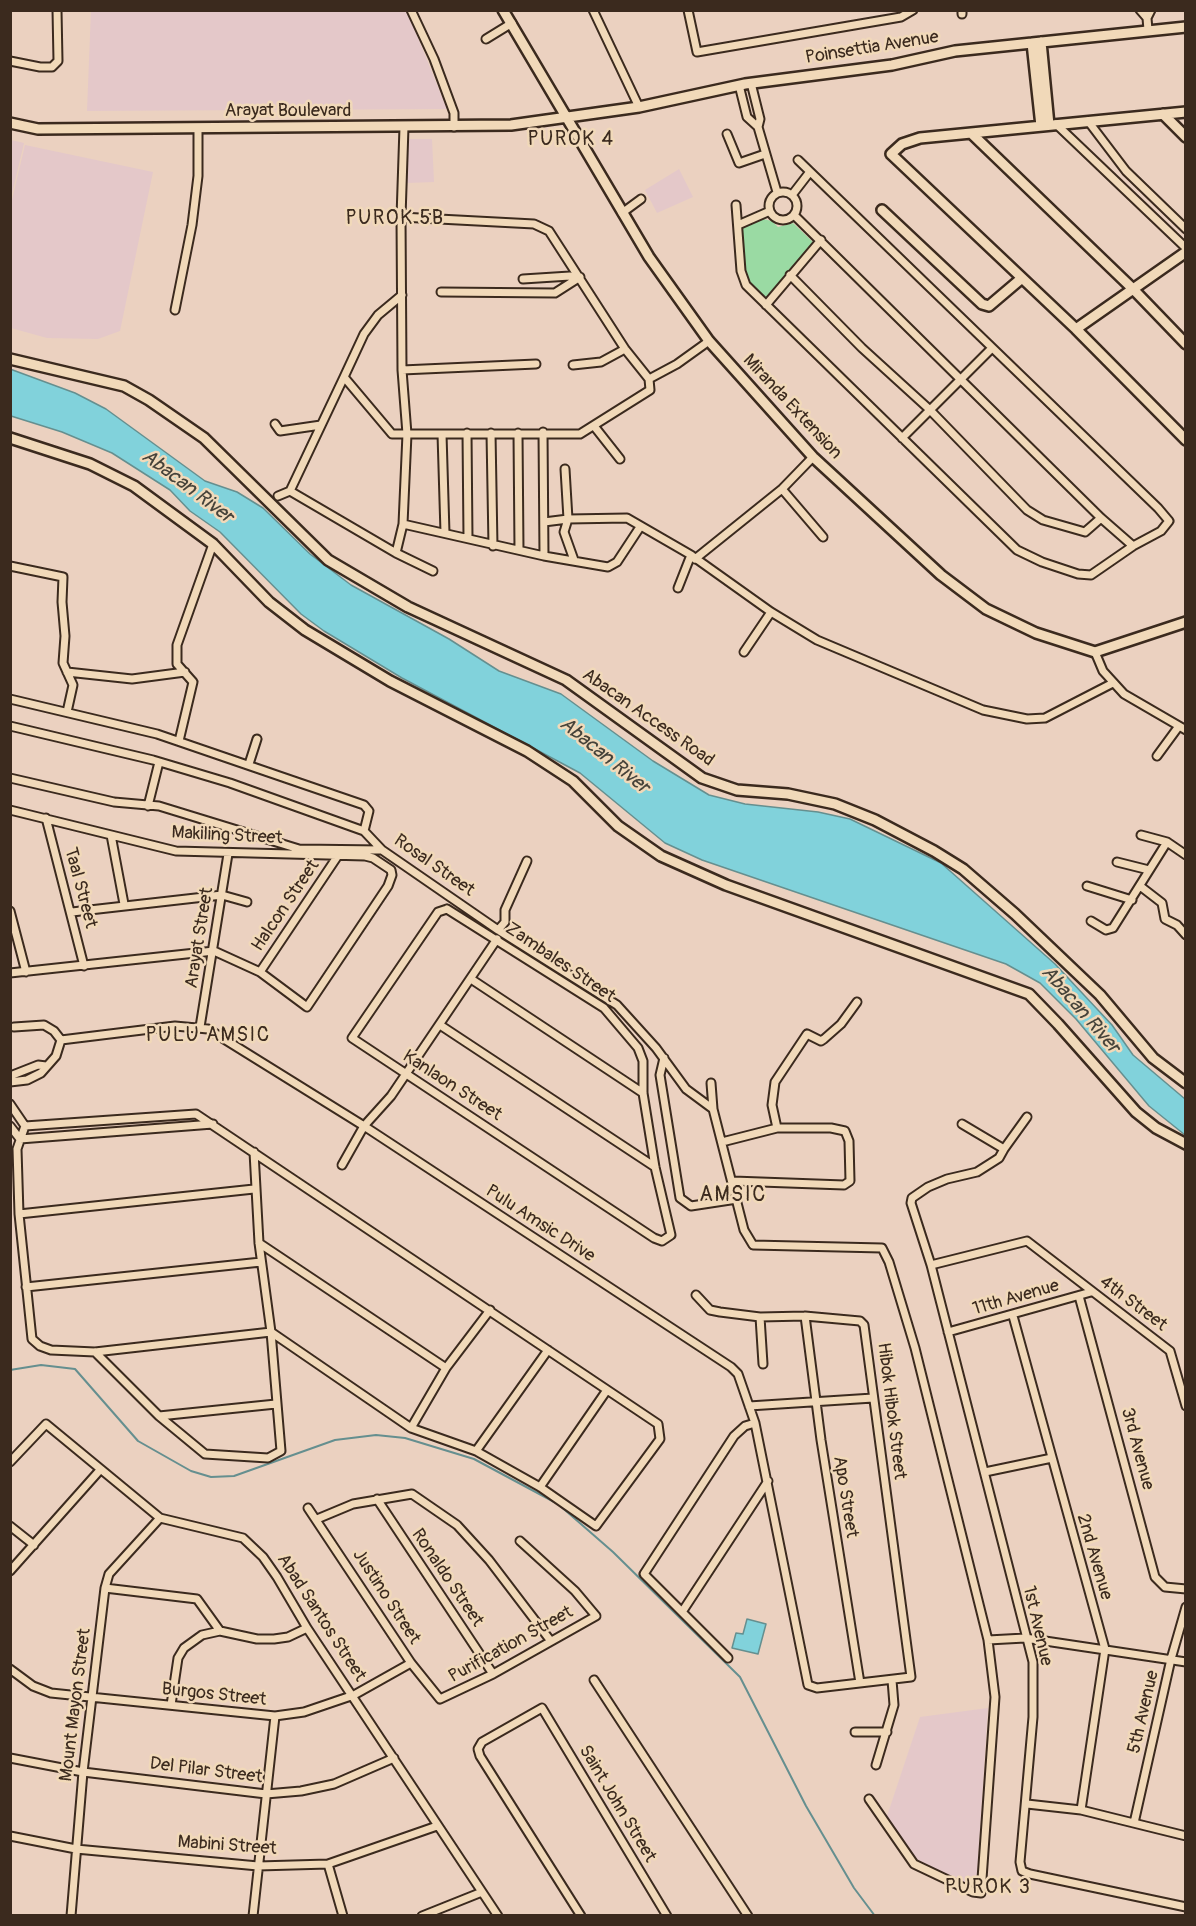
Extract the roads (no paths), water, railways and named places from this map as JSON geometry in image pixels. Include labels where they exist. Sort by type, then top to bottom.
[{"type":"street","points":[[10,61],[52,67],[58,61],[57,10]]},
{"type":"street","points":[[411,10],[434,59],[454,113],[454,127]]},
{"type":"street","name":"Miranda Extension","points":[[503,10],[649,257],[709,341],[813,457],[970,598],[986,609],[1036,633],[1095,652]]},
{"type":"street","points":[[593,10],[639,107]]},
{"type":"street","points":[[688,10],[697,52],[901,17],[913,10]]},
{"type":"street","points":[[1140,10],[1147,18]]},
{"type":"street","points":[[1148,30],[1147,18],[1151,10]]},
{"type":"street","points":[[486,39],[512,23]]},
{"type":"street","name":"Poinsettia Avenue","points":[[566,118],[639,107],[739,85],[892,65],[956,51],[1185,27]]},
{"type":"street","points":[[1037,42],[1040,78],[1049,125],[1185,250],[1076,329]]},
{"type":"street","points":[[751,83],[760,119],[758,127],[777,192]]},
{"type":"street","points":[[739,85],[747,117],[758,127]]},
{"type":"street","points":[[1185,112],[920,138],[902,144],[891,154],[1076,329],[1185,440]]},
{"type":"street","points":[[1163,114],[1185,137]]},
{"type":"street","name":"Arayat Boulevard","points":[[10,123],[38,129],[454,127],[511,125],[566,118]]},
{"type":"street","points":[[1088,121],[1126,171],[1185,229]]},
{"type":"street","points":[[396,553],[403,524],[408,434],[402,370],[401,218],[404,127]]},
{"type":"street","points":[[175,310],[192,225],[198,176],[198,128]]},
{"type":"street","points":[[971,133],[1133,289],[1185,344]]},
{"type":"street","points":[[727,134],[739,163],[765,154]]},
{"type":"street","points":[[736,205],[742,279],[1017,550],[1026,556],[1078,574],[1091,575],[1133,546],[1161,531],[1169,521],[798,160]]},
{"type":"street","points":[[792,195],[809,173]]},
{"type":"street","points":[[777,192],[792,195]]},
{"type":"street","points":[[777,192],[769,202],[770,211],[781,220],[794,215],[797,207],[792,195]]},
{"type":"street","points":[[622,213],[641,199]]},
{"type":"street","points":[[882,210],[982,304],[989,306],[1022,278]]},
{"type":"street","points":[[738,225],[770,211]]},
{"type":"street","points":[[794,215],[1101,518],[1133,546]]},
{"type":"street","points":[[344,377],[389,433],[408,434],[543,432],[580,434],[650,390],[649,379],[578,278],[549,231],[534,224],[401,218]]},
{"type":"street","points":[[766,305],[821,240]]},
{"type":"street","points":[[790,275],[862,348],[929,409],[1027,510],[1044,520],[1085,532],[1101,518]]},
{"type":"street","points":[[523,279],[570,276],[578,278]]},
{"type":"street","points":[[441,292],[555,292],[578,278]]},
{"type":"street","points":[[278,496],[290,491],[364,334],[378,315],[402,294]]},
{"type":"street","points":[[649,379],[709,341]]},
{"type":"street","points":[[902,438],[992,348]]},
{"type":"street","points":[[573,365],[601,362],[626,349]]},
{"type":"street","name":"Abacan Access Road","points":[[10,359],[124,386],[149,400],[204,438],[328,560],[408,607],[566,680],[702,778],[737,790],[788,794],[836,804],[875,820],[944,857],[979,882],[1022,921],[1100,995],[1153,1058],[1185,1083]]},
{"type":"street","points":[[402,370],[536,364]]},
{"type":"street","points":[[275,423],[278,431],[321,425]]},
{"type":"street","points":[[594,426],[620,459]]},
{"type":"street","points":[[543,432],[544,556]]},
{"type":"street","points":[[467,433],[468,538]]},
{"type":"street","points":[[491,433],[493,546]]},
{"type":"street","points":[[518,433],[519,550]]},
{"type":"street","points":[[442,434],[445,533]]},
{"type":"street","points":[[10,438],[90,464],[122,479],[213,544],[291,620],[390,681],[527,751],[573,781],[618,826],[645,847],[726,885],[799,909],[1029,994],[1059,1023],[1136,1112],[1156,1128],[1185,1144]]},
{"type":"street","points":[[678,588],[693,557],[782,489],[813,457]]},
{"type":"street","points":[[565,469],[568,519],[564,532],[574,560]]},
{"type":"street","points":[[782,489],[823,537]]},
{"type":"street","points":[[290,491],[344,522],[364,537],[433,571]]},
{"type":"street","points":[[544,522],[568,519],[627,518],[693,557],[771,612],[829,646],[983,710],[1028,719],[1045,718],[1111,684]]},
{"type":"street","points":[[403,524],[468,538],[493,546],[574,560],[587,565],[608,567],[617,562],[640,527]]},
{"type":"street","points":[[179,741],[193,682],[177,664],[177,645],[213,544]]},
{"type":"street","points":[[10,566],[63,577],[62,602],[65,636],[63,663],[73,685],[67,712]]},
{"type":"street","points":[[744,652],[771,612]]},
{"type":"street","points":[[1157,756],[1182,728],[1111,684],[1095,652],[1185,622]]},
{"type":"street","points":[[67,672],[132,679],[185,672]]},
{"type":"street","points":[[10,699],[179,741],[364,805],[369,811],[364,831]]},
{"type":"street","name":"Rosal Street","points":[[10,726],[159,762],[230,783],[364,831],[382,849],[498,930],[617,1005],[664,1058],[686,1089],[712,1109]]},
{"type":"street","points":[[249,764],[257,739]]},
{"type":"street","points":[[148,806],[159,762]]},
{"type":"street","points":[[10,778],[105,800],[159,806],[299,849],[382,849]]},
{"type":"street","name":"Makiling Street","points":[[10,810],[176,851],[373,858],[391,870],[388,886],[307,1007],[260,972]]},
{"type":"street","name":"Taal Street","points":[[46,818],[72,912],[84,966]]},
{"type":"street","points":[[111,835],[124,904]]},
{"type":"street","points":[[1142,835],[1167,842],[1185,855]]},
{"type":"street","points":[[1091,921],[1110,930],[1132,900],[1167,842]]},
{"type":"street","name":"Arayat Street","points":[[200,1027],[228,854]]},
{"type":"street","name":"Halcon Street","points":[[260,972],[337,856]]},
{"type":"street","points":[[498,930],[505,922],[505,910],[527,861]]},
{"type":"street","points":[[1118,862],[1149,870]]},
{"type":"street","points":[[1087,886],[1132,900]]},
{"type":"street","points":[[1140,886],[1162,903],[1165,919],[1177,924],[1185,935]]},
{"type":"street","points":[[72,912],[124,904],[222,895],[247,902]]},
{"type":"street","name":"Zambales Street","points":[[447,909],[604,1008],[627,1032],[643,1060],[644,1093],[655,1167],[671,1235]]},
{"type":"street","name":"Kanlaon Street","points":[[447,909],[438,912],[352,1038],[648,1234],[662,1241],[671,1235]]},
{"type":"street","points":[[10,911],[26,972]]},
{"type":"street","points":[[342,1165],[364,1126],[391,1096],[497,939]]},
{"type":"street","points":[[10,973],[214,951],[260,972]]},
{"type":"street","points":[[471,979],[644,1093]]},
{"type":"street","points":[[777,1128],[772,1105],[775,1082],[807,1034],[821,1041],[824,1040],[841,1024],[857,1002]]},
{"type":"street","points":[[440,1024],[655,1167]]},
{"type":"street","points":[[10,1082],[36,1077],[56,1056],[61,1040],[54,1031],[44,1025],[14,1027]]},
{"type":"street","name":"Pulu Amsic Drive","points":[[61,1040],[175,1026],[200,1027],[220,1035],[364,1126],[731,1367],[738,1374],[749,1406],[768,1481],[806,1681],[808,1685],[817,1688],[860,1683]]},
{"type":"street","points":[[664,1058],[660,1075],[680,1198],[692,1206],[737,1199]]},
{"type":"street","points":[[10,1076],[38,1065],[46,1066]]},
{"type":"street","points":[[711,1083],[712,1109],[733,1181],[744,1230],[753,1245],[882,1248],[889,1262],[915,1348],[988,1640],[995,1697],[981,1893],[973,1892],[914,1864],[869,1798]]},
{"type":"street","points":[[12,1109],[25,1126]]},
{"type":"street","points":[[187,1112],[196,1114],[658,1424],[660,1439],[596,1526],[540,1487],[476,1451],[411,1428],[271,1332],[95,1352],[51,1350],[40,1346],[33,1339],[19,1214],[17,1149],[25,1126],[187,1112]]},
{"type":"street","points":[[962,1124],[1004,1149],[1027,1118]]},
{"type":"street","points":[[20,1139],[213,1124]]},
{"type":"street","points":[[10,1126],[20,1139]]},
{"type":"street","points":[[722,1142],[777,1128],[831,1128],[845,1131],[849,1141],[850,1181],[844,1185],[733,1181]]},
{"type":"street","name":"1st Avenue","points":[[1004,1149],[987,1168],[947,1179],[912,1198],[1033,1662],[1033,1717],[1020,1862],[1022,1871],[1185,1907]]},
{"type":"street","points":[[95,1352],[159,1416],[205,1454],[268,1458],[281,1451],[271,1332],[254,1189],[254,1152]]},
{"type":"street","points":[[19,1214],[254,1189]]},
{"type":"street","name":"4th Street","points":[[931,1264],[1027,1241],[1170,1351],[1185,1406]]},
{"type":"street","points":[[259,1243],[446,1368]]},
{"type":"street","points":[[26,1287],[261,1262]]},
{"type":"street","name":"11th Avenue","points":[[948,1332],[1013,1316],[1091,1292]]},
{"type":"street","name":"Hibok Hibok Street","points":[[696,1295],[710,1310],[760,1317],[806,1316],[860,1322],[864,1325],[911,1677],[892,1680]]},
{"type":"street","name":"3rd Avenue","points":[[1079,1296],[1155,1577],[1165,1587],[1185,1589]]},
{"type":"street","points":[[411,1428],[446,1368],[490,1310]]},
{"type":"street","name":"Apo Street","points":[[806,1316],[816,1400],[860,1683]]},
{"type":"street","name":"2nd Avenue","points":[[1013,1316],[1105,1649],[1081,1810]]},
{"type":"street","points":[[760,1317],[763,1364]]},
{"type":"street","points":[[476,1451],[548,1350]]},
{"type":"street","points":[[540,1487],[608,1390]]},
{"type":"street","points":[[749,1406],[873,1398]]},
{"type":"street","points":[[159,1416],[276,1404]]},
{"type":"street","points":[[728,1658],[645,1573],[734,1436],[745,1426],[754,1423]]},
{"type":"street","name":"Abad Santos Street","points":[[10,1462],[46,1424],[160,1518],[243,1538],[268,1563],[307,1628],[354,1695],[437,1826],[498,1916]]},
{"type":"street","points":[[985,1472],[1052,1458]]},
{"type":"street","points":[[10,1571],[100,1470]]},
{"type":"street","points":[[682,1612],[768,1481]]},
{"type":"street","points":[[317,1519],[334,1510],[377,1499],[412,1494],[457,1525],[489,1560],[550,1640]]},
{"type":"street","name":"Ronaldo Street","points":[[377,1499],[493,1674]]},
{"type":"street","name":"Justino Street","points":[[308,1509],[317,1519],[411,1663],[440,1699]]},
{"type":"street","name":"Mount Mayon Street","points":[[71,1916],[83,1772],[105,1588],[109,1574],[160,1518]]},
{"type":"street","points":[[10,1526],[34,1545]]},
{"type":"street","name":"Purification Street","points":[[440,1699],[493,1674],[596,1616],[575,1591],[520,1541]]},
{"type":"street","points":[[105,1588],[197,1599],[220,1630]]},
{"type":"street","name":"5th Avenue","points":[[1134,1823],[1185,1607]]},
{"type":"street","points":[[171,1706],[178,1658],[184,1648],[202,1635],[220,1630],[257,1639],[274,1639],[288,1637],[307,1628]]},
{"type":"street","points":[[988,1640],[1025,1638],[1185,1662]]},
{"type":"street","name":"Burgos Street","points":[[10,1669],[33,1686],[51,1693],[275,1716],[304,1712],[354,1695],[411,1663]]},
{"type":"street","points":[[594,1680],[748,1916]]},
{"type":"street","points":[[860,1683],[892,1680],[894,1705],[876,1765]]},
{"type":"street","name":"Saint John Street","points":[[581,1916],[480,1756],[478,1749],[482,1743],[542,1708],[667,1916]]},
{"type":"street","points":[[253,1916],[275,1716]]},
{"type":"street","points":[[855,1732],[887,1732]]},
{"type":"street","name":"Del Pilar Street","points":[[10,1758],[83,1772],[266,1794],[300,1791],[334,1784],[394,1758]]},
{"type":"street","points":[[1027,1804],[1081,1810],[1185,1836]]},
{"type":"street","name":"Mabini Street","points":[[10,1836],[76,1849],[258,1866],[328,1864],[437,1826]]},
{"type":"street","points":[[328,1864],[343,1916]]},
{"type":"street","points":[[422,1916],[482,1892]]},
{"type":"water","name":"Abacan River","points":[[10,369],[75,393],[106,409],[205,481],[237,492],[263,508],[310,554],[351,585],[449,639],[499,671],[561,694],[653,761],[709,795],[745,804],[818,812],[850,819],[941,863],[1055,964],[1112,1025],[1133,1055],[1185,1099],[1185,1135],[1149,1106],[1076,1019],[1040,983],[1006,964],[702,860],[665,843],[580,773],[402,678],[324,631],[301,614],[220,532],[190,511],[170,490],[112,453],[62,432],[11,416]]},
{"type":"water","points":[[747,1619],[766,1624],[758,1654],[732,1648],[736,1633],[743,1634]]},
{"type":"waterway","points":[[10,1370],[41,1365],[75,1369],[138,1441],[191,1471],[211,1477],[234,1476],[335,1440],[376,1435],[405,1438],[474,1459],[558,1504],[613,1552],[740,1677],[806,1806],[854,1888],[875,1916]]},
{"type":"district","name":"PUROK 4","points":[[571,140]]},
{"type":"district","name":"PUROK 5B","points":[[395,219]]},
{"type":"district","name":"PULU AMSIC","points":[[208,1036]]},
{"type":"district","name":"AMSIC","points":[[733,1196]]},
{"type":"district","name":"PUROK 3","points":[[988,1888]]}]
